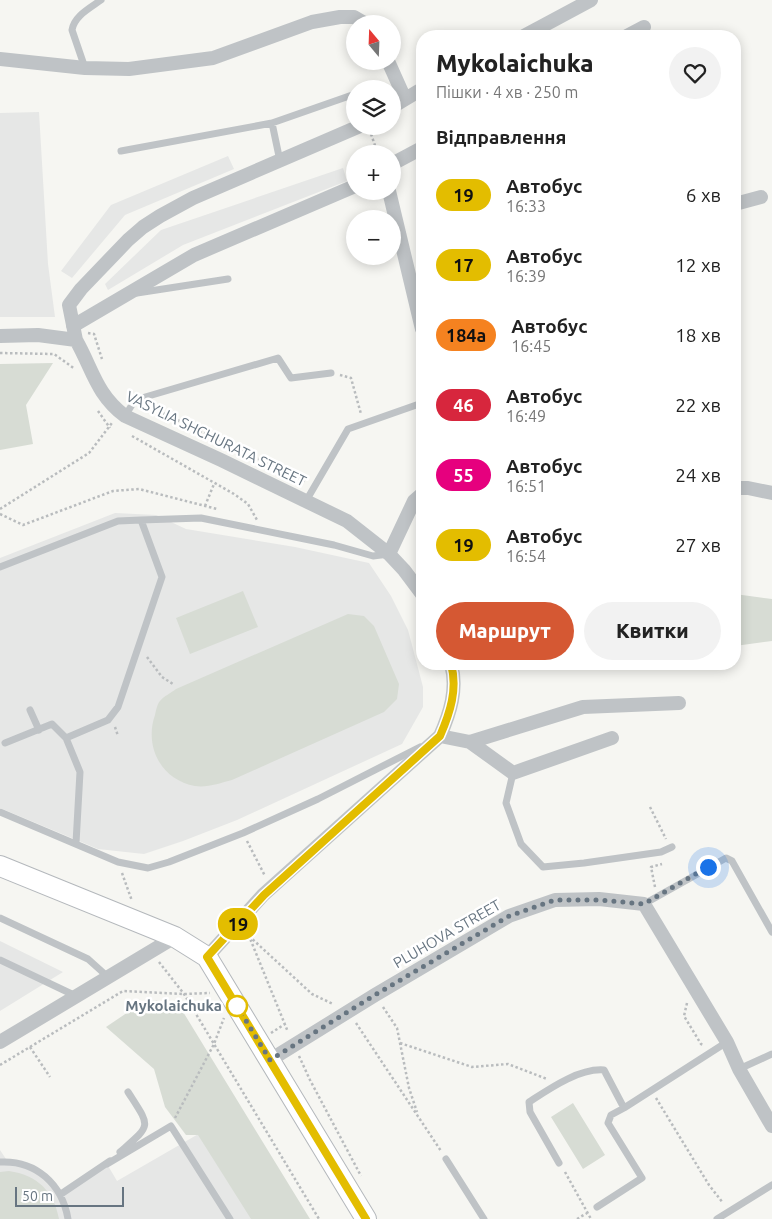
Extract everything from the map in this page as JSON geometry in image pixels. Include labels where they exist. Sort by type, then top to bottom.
[{"type":"street","points":[[535,30],[591,0]]},
{"type":"street","points":[[0,59],[85,68],[129,69],[213,58],[312,22],[346,17]]},
{"type":"street","points":[[638,30],[644,27]]},
{"type":"street","points":[[392,70],[405,98]]},
{"type":"street","points":[[401,101],[416,92]]},
{"type":"street","points":[[74,333],[69,305],[80,289],[143,227],[192,198],[347,135]]},
{"type":"street","points":[[401,159],[416,151]]},
{"type":"street","points":[[0,336],[74,333],[126,295],[194,255],[346,190]]},
{"type":"street","points":[[741,202],[761,197]]},
{"type":"street","points":[[391,200],[416,298]]},
{"type":"street","name":"VASYLIA SHCHURATA STREET","points":[[74,333],[103,394],[122,421],[221,460],[346,521],[389,554],[416,586]]},
{"type":"street","points":[[741,488],[772,493]]},
{"type":"street","points":[[389,554],[416,500]]},
{"type":"street","points":[[207,957],[264,895],[440,736],[450,713],[454,692],[452,670]]},
{"type":"street","points":[[470,742],[583,707],[680,704]]},
{"type":"street","points":[[440,736],[470,742],[513,774],[612,738]]},
{"type":"street","points":[[0,866],[174,937],[207,957],[366,1219]]},
{"type":"street","name":"PLUHOVA STREET","points":[[270,1060],[509,916],[555,900],[599,900],[644,904]]},
{"type":"street","points":[[644,904],[772,1126]]},
{"type":"street","points":[[0,1042],[174,937]]},
{"type":"lane","points":[[85,68],[72,25],[101,0]]},
{"type":"lane","points":[[121,151],[272,123],[346,97]]},
{"type":"lane","points":[[272,123],[280,161]]},
{"type":"lane","points":[[126,295],[228,279]]},
{"type":"lane","points":[[122,421],[135,400],[278,358],[291,378],[331,373]]},
{"type":"lane","points":[[306,501],[348,429],[416,405]]},
{"type":"lane","points":[[0,567],[118,522],[141,520],[201,518],[373,556],[389,554]]},
{"type":"lane","points":[[66,738],[108,720],[118,707],[162,578],[141,520]]},
{"type":"lane","points":[[30,710],[39,730]]},
{"type":"lane","points":[[5,743],[52,724],[66,738],[80,772],[76,843]]},
{"type":"lane","points":[[0,812],[118,862],[148,868],[169,862],[243,833],[336,790],[440,736]]},
{"type":"lane","points":[[513,774],[506,803],[521,844],[543,867],[584,864],[660,852],[669,844]]},
{"type":"lane","points":[[644,904],[723,859],[729,859],[772,932]]},
{"type":"lane","points":[[0,918],[88,959],[108,977]]},
{"type":"lane","points":[[0,961],[76,996]]},
{"type":"lane","points":[[597,1207],[642,1178],[608,1122],[611,1115],[724,1044]]},
{"type":"lane","points":[[740,1069],[772,1054]]},
{"type":"lane","points":[[559,1163],[530,1112],[529,1102],[558,1084],[595,1069],[604,1070],[624,1108]]},
{"type":"lane","points":[[107,1164],[145,1128],[146,1122],[144,1117],[128,1092]]},
{"type":"lane","points":[[60,1194],[171,1126],[230,1219]]},
{"type":"lane","points":[[446,1159],[484,1219]]},
{"type":"lane","points":[[0,1162],[21,1164],[33,1168],[49,1179],[66,1206],[68,1219]]},
{"type":"lane","points":[[717,1219],[772,1185]]},
{"type":"lane","points":[[729,1211],[733,1219]]},
{"type":"path","points":[[0,353],[54,354],[76,369]]},
{"type":"path","points":[[331,373],[351,378],[364,424]]},
{"type":"path","points":[[94,404],[110,428]]},
{"type":"path","points":[[0,509],[89,453],[110,428],[114,420],[122,421]]},
{"type":"path","points":[[132,436],[234,494],[248,504],[258,523],[249,520]]},
{"type":"path","points":[[201,518],[214,484]]},
{"type":"path","points":[[0,514],[23,525],[113,491],[139,490],[223,511]]},
{"type":"path","points":[[138,646],[162,677],[173,684]]},
{"type":"path","points":[[650,807],[669,844]]},
{"type":"path","points":[[243,833],[265,876]]},
{"type":"path","points":[[118,862],[132,904]]},
{"type":"path","points":[[657,896],[651,867],[664,864]]},
{"type":"path","points":[[252,924],[249,936],[292,1039]]},
{"type":"path","points":[[249,936],[312,994],[348,1012],[446,1159]]},
{"type":"path","points":[[157,959],[184,994],[319,1219]]},
{"type":"path","points":[[0,1065],[122,991],[184,994],[214,993]]},
{"type":"path","points":[[375,995],[398,1028],[409,1088],[418,1116]]},
{"type":"path","points":[[688,1001],[684,1016],[701,1044],[724,1044]]},
{"type":"path","points":[[171,1126],[214,1044],[225,1014]]},
{"type":"path","points":[[268,1035],[285,1024]]},
{"type":"path","points":[[400,1043],[472,1067],[508,1064],[558,1084]]},
{"type":"path","points":[[30,1047],[50,1077]]},
{"type":"path","points":[[297,1053],[364,1180]]},
{"type":"path","points":[[651,1091],[709,1186],[729,1211]]},
{"type":"path","points":[[559,1163],[591,1219]]},
{"type":"path","points":[[577,1219],[587,1213]]},
{"type":"shaded area","points":[[39,112],[48,264],[55,317],[0,317],[0,113]]},
{"type":"shaded area","points":[[228,156],[234,169],[125,215],[72,278],[61,271],[111,205]]},
{"type":"shaded area","points":[[343,168],[346,181],[183,245],[108,290],[105,284],[161,230]]},
{"type":"shaded area","points":[[53,363],[26,405],[33,444],[0,450],[0,364]]},
{"type":"shaded area","points":[[115,513],[156,515],[186,529],[295,547],[369,563],[391,596],[408,630],[416,660],[416,670],[419,670],[423,687],[423,707],[402,744],[237,820],[144,854],[98,849],[0,808],[0,558]]},
{"type":"shaded area","points":[[243,591],[258,627],[190,654],[176,618]]},
{"type":"shaded area","points":[[741,595],[772,599],[772,641],[741,645]]},
{"type":"shaded area","points":[[348,614],[364,616],[374,626],[399,684],[397,699],[384,712],[232,780],[218,784],[195,786],[173,777],[165,769],[158,760],[152,738],[152,727],[157,708],[163,698],[176,689]]},
{"type":"shaded area","points":[[0,941],[63,972],[0,1011]]},
{"type":"shaded area","points":[[146,1000],[177,1002],[310,1219],[251,1219],[198,1135],[186,1135],[165,1107],[154,1069],[106,1027]]},
{"type":"shaded area","points":[[573,1103],[605,1155],[583,1169],[551,1117]]},
{"type":"shaded area","points":[[214,1125],[272,1219],[0,1219],[0,1150],[8,1162],[44,1175],[61,1194],[107,1164],[117,1181]]},
{"type":"shaded area","points":[[9,1171],[28,1176],[43,1186],[53,1200],[59,1219],[0,1219],[0,1172]]},
{"type":"bus line","name":"19","points":[[366,1219],[207,957],[264,895],[440,736],[450,713],[454,692],[452,670]]},
{"type":"place","name":"Mykolaichuka","points":[[237,1006]]},
{"type":"route","points":[[237,1006],[270,1060],[509,916],[555,900],[599,900],[644,904],[708,867]]}]
